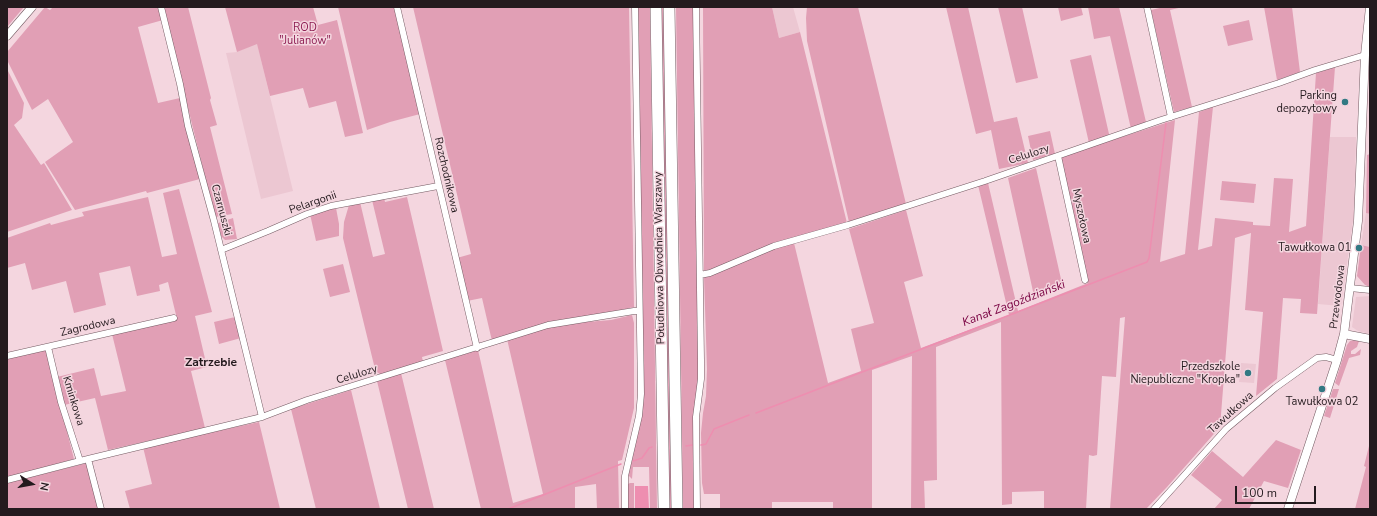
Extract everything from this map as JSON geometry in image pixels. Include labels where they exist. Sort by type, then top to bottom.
[{"type":"highway","name":"Południowa Obwodnica Warszawy","points":[[656,7],[664,509]]},
{"type":"highway","name":"Południowa Obwodnica Warszawy","points":[[669,7],[676,509]]},
{"type":"street","points":[[7,36],[32,7]]},
{"type":"street","name":"Czarnuszki","points":[[161,7],[180,84],[188,126],[221,250],[262,418]]},
{"type":"street","name":"Rozchodnikowa","points":[[397,7],[476,348]]},
{"type":"street","points":[[625,509],[624,489],[627,467],[641,406],[635,7]]},
{"type":"street","points":[[696,7],[701,373],[700,396],[696,417],[697,509]]},
{"type":"street","points":[[1147,7],[1169,118]]},
{"type":"street","name":"Przewodowa","points":[[1288,509],[1337,360],[1344,334],[1359,205],[1365,55],[1370,7]]},
{"type":"street","name":"Celulozy","points":[[700,275],[710,273],[774,246],[848,225],[1169,118],[1365,55]]},
{"type":"street","name":"Myszołowa","points":[[1058,156],[1085,280]]},
{"type":"street","name":"Pelargonii","points":[[221,250],[307,214],[331,206],[438,186]]},
{"type":"street","points":[[1350,288],[1370,290]]},
{"type":"street","name":"Celulozy","points":[[80,461],[262,418],[307,400],[548,325],[639,311]]},
{"type":"street","name":"Zagrodowa","points":[[7,356],[174,318]]},
{"type":"street","points":[[1344,334],[1370,339]]},
{"type":"street","name":"Kminkowa","points":[[48,347],[62,402],[80,461]]},
{"type":"street","name":"Tawułkowa","points":[[1154,509],[1226,429],[1275,388],[1317,358],[1326,357],[1337,360]]},
{"type":"street","points":[[88,459],[101,509]]},
{"type":"street","points":[[7,480],[80,461]]},
{"type":"shaded area","points":[[772,7],[793,7],[800,32],[779,38]]},
{"type":"shaded area","points":[[257,43],[293,191],[261,199],[226,53],[237,52]]},
{"type":"shaded area","points":[[1330,137],[1356,137],[1354,213],[1341,306],[1318,304]]},
{"type":"shaded area","points":[[1366,213],[1370,214],[1370,247],[1361,245]]},
{"type":"shaded area","points":[[1370,296],[1370,334],[1358,331],[1352,327],[1356,297]]},
{"type":"shaded area","name":"Przedszkole Niepubliczne \"Kropka\"","points":[[1241,363],[1256,364],[1254,383],[1239,382]]},
{"type":"shaded area","points":[[635,486],[648,486],[649,509],[635,509]]},
{"type":"green space","points":[[7,7],[24,7],[7,27]]},
{"type":"green space","points":[[45,7],[50,10],[53,7],[159,7],[163,20],[138,27],[158,103],[180,98],[200,179],[147,193],[146,191],[75,210],[45,162],[73,142],[48,99],[32,110],[7,60],[7,52]]},
{"type":"green space","points":[[163,7],[188,7],[217,125],[210,127],[232,214],[215,217]]},
{"type":"green space","name":"ROD \"Julianów\"","points":[[225,7],[313,7],[318,25],[337,20],[363,133],[345,137],[336,101],[309,108],[303,88],[270,96],[257,44],[237,52]]},
{"type":"green space","points":[[338,7],[396,7],[420,114],[367,130]]},
{"type":"green space","points":[[413,7],[629,7],[634,307],[492,341],[482,298],[467,301],[457,258],[471,254]]},
{"type":"green space","points":[[638,7],[650,7],[657,509],[650,509],[649,467],[633,467],[632,479],[628,475],[641,419],[644,398]]},
{"type":"green space","points":[[661,7],[664,7],[672,509],[669,509]]},
{"type":"green space","points":[[676,7],[694,7],[700,379],[695,509],[683,509]]},
{"type":"green space","points":[[703,7],[772,7],[779,38],[800,32],[847,223],[708,272],[704,270]]},
{"type":"green space","points":[[807,7],[858,7],[906,204],[849,222],[807,41]]},
{"type":"green space","points":[[946,7],[968,7],[994,122],[1017,117],[1028,163],[999,169],[991,130],[976,134]]},
{"type":"green space","points":[[998,7],[1022,7],[1038,78],[1016,83]]},
{"type":"green space","points":[[1058,7],[1081,7],[1083,15],[1061,21]]},
{"type":"green space","points":[[1088,7],[1119,7],[1146,122],[1131,129],[1110,36],[1094,39]]},
{"type":"green space","points":[[1164,7],[1183,7],[1170,10],[1192,107],[1174,112],[1151,10]]},
{"type":"green space","points":[[1264,7],[1292,7],[1300,72],[1277,80]]},
{"type":"green space","points":[[1249,20],[1253,40],[1228,46],[1223,26]]},
{"type":"green space","points":[[1091,55],[1109,134],[1107,138],[1089,143],[1070,60]]},
{"type":"green space","points":[[1335,67],[1317,314],[1300,313],[1301,299],[1283,298],[1277,379],[1256,396],[1263,312],[1245,310],[1251,233],[1235,238],[1220,427],[1146,509],[1110,509],[1125,317],[1120,318],[1116,377],[1102,376],[1097,455],[1089,455],[1086,509],[1044,509],[1044,491],[1012,492],[1012,504],[1002,505],[1001,322],[936,347],[937,480],[924,481],[925,509],[911,509],[912,356],[872,370],[872,509],[833,509],[833,502],[772,502],[772,509],[720,509],[720,494],[704,494],[702,483],[701,433],[706,396],[707,369],[704,277],[783,245],[794,243],[828,383],[861,371],[851,329],[874,323],[849,229],[906,210],[923,276],[904,282],[921,348],[1009,315],[978,185],[988,183],[1018,311],[1088,283],[1061,160],[1062,156],[1175,120],[1160,262],[1185,254],[1199,112],[1213,107],[1198,250],[1212,246],[1215,218],[1253,222],[1253,225],[1270,226],[1274,178],[1293,179],[1289,232],[1306,226],[1316,73]]},
{"type":"green space","points":[[7,69],[24,103],[22,118],[14,125],[41,165],[44,163],[72,210],[7,232]]},
{"type":"green space","points":[[1050,131],[1055,154],[1033,160],[1028,136]]},
{"type":"green space","points":[[1370,154],[1370,214],[1366,213],[1367,155]]},
{"type":"green space","points":[[1036,168],[1063,288],[1034,296],[1008,178]]},
{"type":"green space","points":[[1222,181],[1256,184],[1254,203],[1220,200]]},
{"type":"green space","points":[[179,189],[212,312],[195,316],[207,367],[191,371],[205,428],[108,450],[95,398],[64,405],[57,377],[94,368],[101,396],[126,391],[112,334],[177,319],[168,282],[159,285],[160,291],[137,296],[130,266],[99,273],[106,305],[74,313],[66,281],[32,290],[25,263],[7,268],[7,238],[50,223],[51,225],[84,216],[82,212],[148,197],[162,257],[177,254],[163,193]]},
{"type":"green space","points":[[407,197],[443,351],[422,357],[423,362],[381,375],[375,369],[343,238],[344,222],[349,205],[360,202],[373,257],[385,254],[372,200],[384,198],[385,202]]},
{"type":"green space","points":[[336,208],[339,224],[339,236],[316,241],[310,214]]},
{"type":"green space","points":[[233,218],[237,239],[225,240],[221,236],[218,223]]},
{"type":"green space","points":[[1361,245],[1370,247],[1370,287],[1365,285],[1357,276]]},
{"type":"green space","points":[[343,264],[350,292],[330,297],[323,269]]},
{"type":"green space","points":[[632,315],[634,323],[634,408],[622,460],[618,461],[619,509],[597,509],[596,484],[575,487],[575,509],[481,509],[445,360],[478,350],[513,503],[543,494],[507,339],[562,324],[611,320]]},
{"type":"green space","points":[[235,317],[241,338],[219,344],[214,322]]},
{"type":"green space","points":[[1350,341],[1359,341],[1357,347],[1351,351],[1351,354],[1355,354],[1361,349],[1360,355],[1349,358],[1339,386],[1335,383],[1347,345]]},
{"type":"green space","points":[[46,349],[74,459],[7,478],[7,358]]},
{"type":"green space","points":[[401,373],[434,509],[408,509],[377,381]]},
{"type":"green space","points":[[1333,389],[1339,389],[1330,418],[1324,416]]},
{"type":"green space","points":[[351,390],[380,509],[316,509],[291,409]]},
{"type":"green space","points":[[259,422],[280,509],[130,509],[125,491],[152,484],[143,447]]},
{"type":"green space","points":[[1276,440],[1301,450],[1288,488],[1264,481],[1249,509],[1214,509],[1222,500],[1191,475],[1212,451],[1243,477]]},
{"type":"green space","points":[[1370,442],[1370,509],[1355,509],[1366,467],[1364,466]]},
{"type":"green space","points":[[87,463],[98,509],[7,509],[7,483]]},
{"type":"green space","points":[[634,483],[634,509],[627,509],[628,484]]},
{"type":"waterway","name":"Kanał Zagoździański","points":[[756,413],[1147,262],[1149,258],[1166,123]]},
{"type":"waterway","name":"Kanał Zagoździański","points":[[701,445],[706,444],[714,429],[749,415]]},
{"type":"waterway","name":"Kanał Zagoździański","points":[[686,446],[692,445]]},
{"type":"waterway","name":"Kanał Zagoździański","points":[[633,461],[642,458],[649,448],[652,447]]},
{"type":"waterway","name":"Kanał Zagoździański","points":[[508,509],[621,464]]},
{"type":"place","name":"Parking depozytowy","points":[[1345,102]]},
{"type":"place","name":"Tawułkowa 01","points":[[1359,248]]},
{"type":"place","name":"Przedszkole Niepubliczne \"Kropka\"","points":[[1248,373]]},
{"type":"place","name":"Tawułkowa 02","points":[[1322,389]]},
{"type":"district","name":"Zatrzebie","points":[[211,363]]}]
